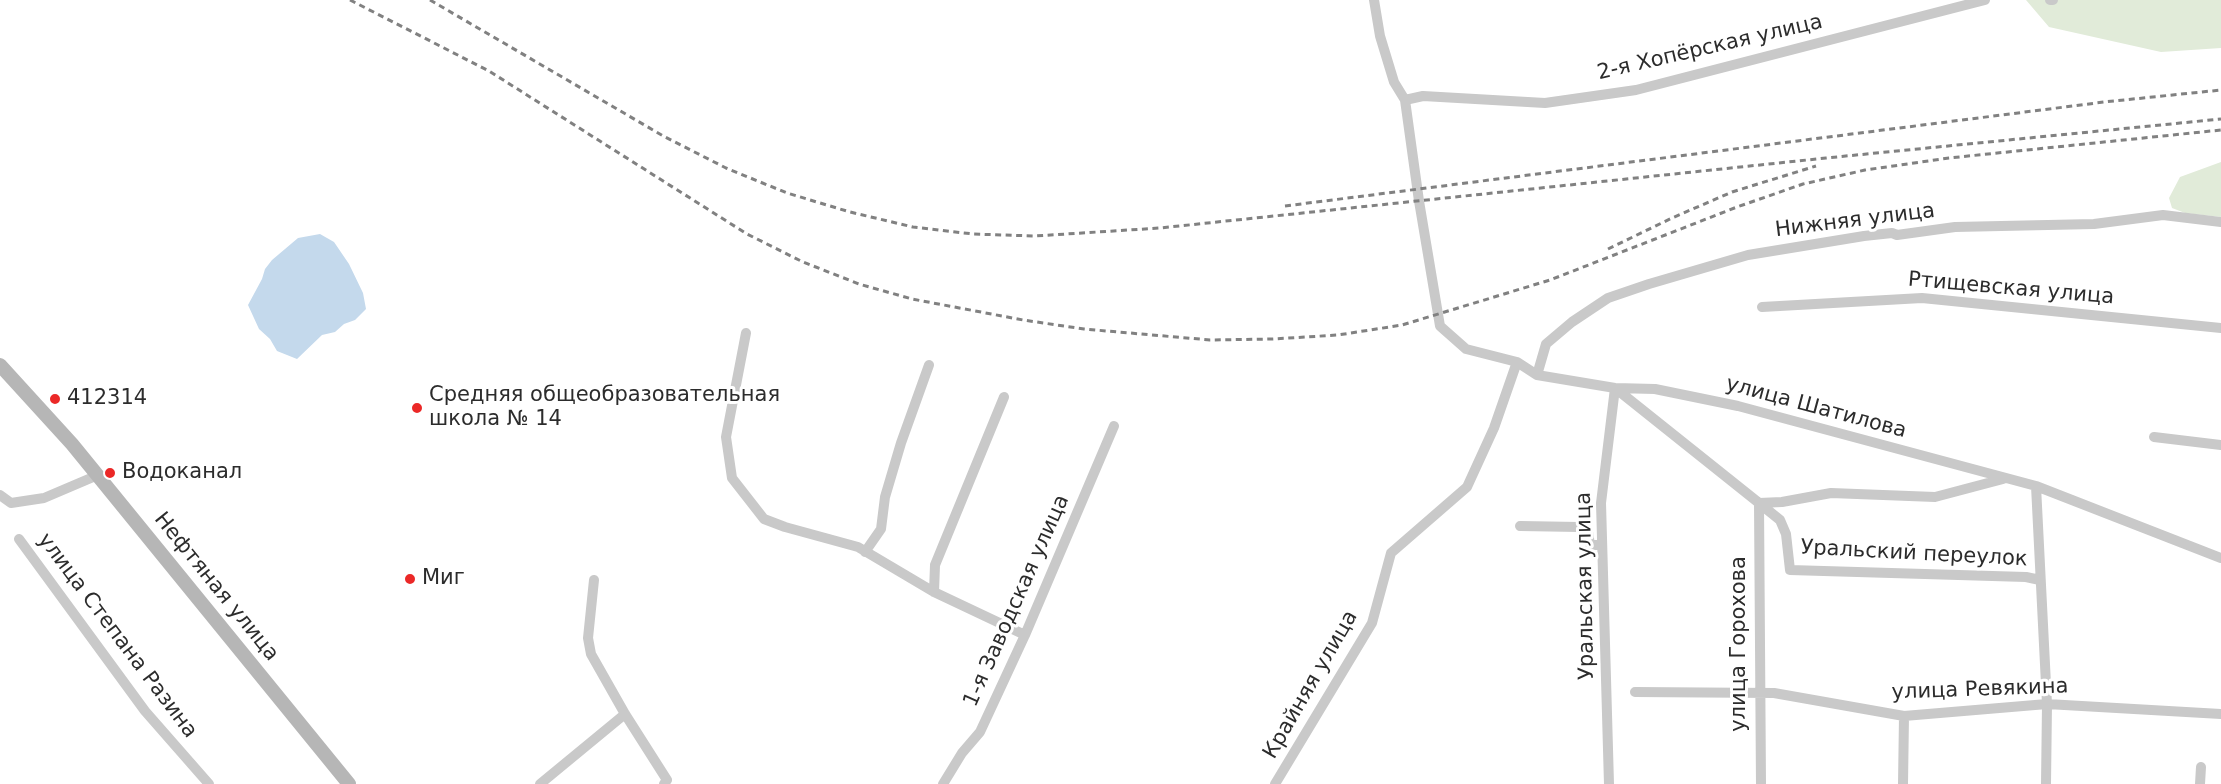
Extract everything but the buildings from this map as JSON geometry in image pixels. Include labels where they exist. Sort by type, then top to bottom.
[{"type":"main road","name":"Нефтяная улица","points":[[0,365],[98,475],[349,784]]},
{"type":"street","points":[[1374,0],[1380,36],[1394,82],[1405,100],[1425,244],[1440,326],[1466,349],[1517,362],[1537,375]]},
{"type":"street","name":"2-я Хопёрская улица","points":[[1405,100],[1423,96],[1545,103],[1636,90],[1986,0]]},
{"type":"street","name":"Нижняя улица","points":[[1537,375],[1546,344],[1572,322],[1608,298],[1748,255],[1864,236],[1892,233],[1897,235],[1955,227],[2094,224],[2163,215],[2221,222]]},
{"type":"street","name":"Ртищевская улица","points":[[1762,307],[1922,298],[2221,328]]},
{"type":"street","points":[[746,333],[726,437],[732,478],[764,519],[849,544],[934,592],[1025,635]]},
{"type":"street","name":"Крайняя улица","points":[[1275,784],[1372,623],[1391,553],[1467,487],[1494,428],[1517,362]]},
{"type":"street","points":[[865,552],[881,530],[885,497],[900,443],[929,365]]},
{"type":"street","name":"улица Шатилова","points":[[1537,375],[1615,388],[1655,389],[1738,406],[2036,486],[2221,558]]},
{"type":"street","name":"улица Шатилова","points":[[1615,388],[1759,503],[1782,502],[1831,493],[1935,496],[2006,478]]},
{"type":"street","name":"Уральская улица","points":[[1609,784],[1601,503],[1615,388]]},
{"type":"street","points":[[934,592],[935,565],[1004,397]]},
{"type":"street","name":"1-я Заводская улица","points":[[943,784],[962,753],[980,732],[1025,635],[1114,426]]},
{"type":"street","points":[[2154,437],[2221,445]]},
{"type":"street","points":[[0,495],[11,502],[44,498],[98,475]]},
{"type":"street","points":[[2036,486],[2047,704],[2046,784]]},
{"type":"street","name":"Уральский переулок","points":[[1759,503],[1780,520],[1786,534],[1790,570],[2015,577],[2040,580]]},
{"type":"street","name":"улица Горохова","points":[[1759,503],[1761,784]]},
{"type":"street","points":[[1520,526],[1579,527],[1588,532],[1590,545],[1602,545]]},
{"type":"street","name":"улица Степана Разина","points":[[19,540],[145,711],[209,784]]},
{"type":"street","points":[[594,580],[588,638],[591,654],[665,782]]},
{"type":"street","name":"улица Ревякина","points":[[1635,692],[1774,693],[1904,716],[2047,704],[2221,714]]},
{"type":"street","points":[[540,784],[625,714]]},
{"type":"street","points":[[1903,784],[1904,716]]},
{"type":"street","points":[[2200,784],[2201,767]]},
{"type":"green space","points":[[2026,0],[2221,0],[2221,48],[2161,52],[2049,27]]},
{"type":"green space","points":[[2221,162],[2221,217],[2185,213],[2172,208],[2169,198],[2180,177]]},
{"type":"water","points":[[320,234],[334,242],[349,264],[363,293],[366,309],[355,320],[344,324],[335,332],[322,335],[297,359],[277,351],[270,339],[259,329],[248,305],[265,269],[272,260],[298,238]]},
{"type":"railway","points":[[350,0],[489,71],[747,234],[803,262],[859,284],[912,299],[1084,329],[1210,340],[1338,335],[1402,325],[1550,280],[1737,207],[1803,184],[1865,170],[1949,158],[2221,130]]},
{"type":"railway","points":[[430,0],[665,137],[726,168],[787,193],[850,212],[913,227],[973,234],[1035,236],[1160,228],[2221,119]]},
{"type":"railway","points":[[1285,206],[2104,102],[2221,90]]},
{"type":"railway","points":[[1608,249],[1732,192],[1816,166]]},
{"type":"place","name":"412314","points":[[55,399]]},
{"type":"place","name":"Средняя общеобразовательная школа № 14","points":[[417,408]]},
{"type":"place","name":"Водоканал","points":[[110,473]]},
{"type":"place","name":"Миг","points":[[410,579]]}]
